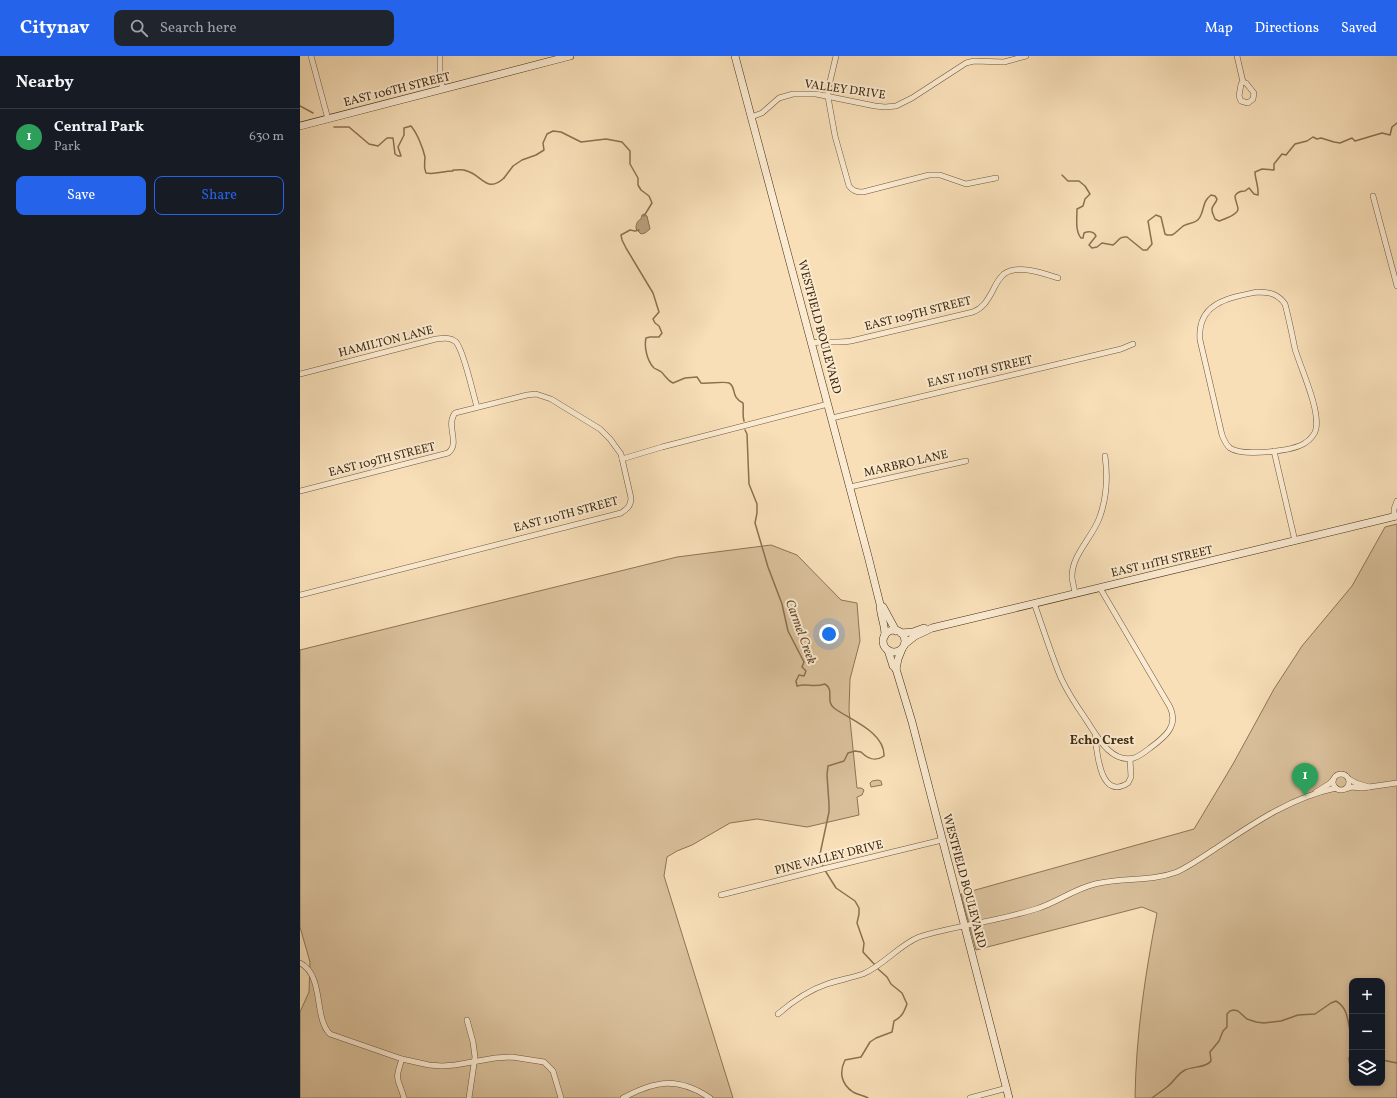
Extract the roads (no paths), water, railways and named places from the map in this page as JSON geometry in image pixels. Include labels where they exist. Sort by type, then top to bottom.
[{"type":"main road","name":"EAST 106TH STREET","points":[[300,126],[570,56]]},
{"type":"main road","name":"WESTFIELD BOULEVARD","points":[[735,56],[850,487],[880,604],[880,610],[885,624],[885,635]]},
{"type":"main road","name":"EAST 111TH STREET","points":[[903,646],[915,636],[932,628],[1396,517]]},
{"type":"main road","name":"WESTFIELD BOULEVARD","points":[[880,604],[899,632]]},
{"type":"main road","name":"EAST 111TH STREET","points":[[899,632],[913,632],[927,627],[932,628]]},
{"type":"main road","points":[[896,669],[903,646],[904,637],[899,632],[891,631],[885,635],[883,643],[888,650],[895,652],[903,646]]},
{"type":"main road","name":"WESTFIELD BOULEVARD","points":[[888,650],[893,666],[896,669],[913,727],[1010,1098]]},
{"type":"street","points":[[311,56],[328,119]]},
{"type":"street","points":[[440,56],[440,78],[443,89]]},
{"type":"street","points":[[836,56],[828,90],[828,97],[836,141],[849,186],[854,191],[862,192],[929,175],[940,175],[966,184],[996,178]]},
{"type":"street","name":"VALLEY DRIVE","points":[[751,117],[762,113],[772,103],[784,96],[810,94],[875,106],[896,106],[912,98],[973,58],[1004,62],[1026,56]]},
{"type":"street","points":[[1237,56],[1243,82]]},
{"type":"street","points":[[1373,196],[1397,286]]},
{"type":"street","name":"EAST 109TH STREET","points":[[812,344],[819,342],[839,343],[851,341],[973,312],[985,303],[999,278],[1008,272],[1016,270],[1029,270],[1058,278]]},
{"type":"street","points":[[1257,292],[1272,293],[1281,298],[1285,304],[1296,350],[1312,399],[1316,417],[1316,429],[1307,442],[1296,447],[1274,451],[1241,452],[1230,448],[1226,444],[1219,424],[1200,340],[1200,326],[1209,309],[1224,301],[1257,292]]},
{"type":"street","name":"HAMILTON LANE","points":[[300,374],[436,339],[452,339],[460,347],[477,407]]},
{"type":"street","name":"EAST 110TH STREET","points":[[832,418],[1121,349],[1133,344]]},
{"type":"street","name":"EAST 109TH STREET","points":[[300,491],[448,454],[452,450],[454,443],[451,422],[455,413],[536,394],[545,396],[600,430],[617,447],[622,459]]},
{"type":"street","points":[[622,459],[662,447],[828,404]]},
{"type":"street","points":[[1274,451],[1295,541]]},
{"type":"street","points":[[1075,593],[1072,577],[1074,567],[1094,529],[1105,498],[1107,481],[1105,456]]},
{"type":"street","name":"EAST 110TH STREET","points":[[300,595],[621,513],[627,510],[631,503],[622,459]]},
{"type":"street","name":"MARBRO LANE","points":[[850,487],[966,461]]},
{"type":"street","points":[[1396,517],[1394,509],[1397,501]]},
{"type":"street","points":[[1034,603],[1062,681],[1070,695],[1103,745],[1118,756],[1130,759],[1138,756],[1161,740],[1172,727],[1173,715],[1170,707],[1100,588]]},
{"type":"street","points":[[1095,734],[1101,772],[1105,780],[1110,785],[1117,787],[1128,783],[1131,777],[1130,759]]},
{"type":"street","points":[[1315,793],[1319,789],[1329,784],[1337,775],[1342,774],[1346,775],[1349,779],[1356,783],[1370,787]]},
{"type":"street","points":[[1333,779],[1333,784],[1336,788]]},
{"type":"street","points":[[1346,789],[1349,785],[1349,779]]},
{"type":"street","points":[[778,1014],[793,1002],[820,987],[863,973],[878,966],[918,938],[1034,910],[1080,889],[1096,884],[1117,880],[1150,879],[1163,876],[1195,862],[1271,812],[1315,793],[1336,788],[1341,790],[1397,783]]},
{"type":"street","name":"PINE VALLEY DRIVE","points":[[721,895],[942,840]]},
{"type":"street","points":[[300,963],[309,970],[312,976],[326,1028],[330,1034],[402,1059],[429,1065],[442,1066],[512,1057],[544,1062],[553,1071],[561,1098]]},
{"type":"street","points":[[466,1020],[474,1042],[475,1061],[469,1098]]},
{"type":"street","points":[[402,1059],[396,1078],[404,1098]]},
{"type":"street","points":[[623,1098],[648,1086],[667,1083],[695,1090],[710,1098]]},
{"type":"street","points":[[970,1098],[1007,1088]]},
{"type":"waterway","name":"Carmel Creek","points":[[300,106],[313,113]]},
{"type":"waterway","points":[[1062,175],[1068,181],[1079,181],[1085,186],[1090,194],[1085,199],[1083,206],[1077,209],[1077,224],[1078,232],[1081,238],[1083,238],[1084,233],[1086,232],[1095,234],[1096,236],[1089,245],[1092,248],[1097,247],[1102,243],[1113,245],[1120,238],[1127,237],[1143,250],[1147,250],[1152,244],[1148,221],[1156,215],[1161,217],[1165,234],[1172,235],[1184,225],[1198,220],[1202,214],[1206,200],[1211,195],[1215,196],[1217,199],[1212,209],[1215,219],[1219,221],[1236,213],[1238,208],[1235,196],[1238,193],[1249,188],[1254,194],[1258,195],[1255,172],[1262,169],[1274,170],[1274,164],[1282,154],[1286,155],[1295,144],[1307,141],[1313,137],[1340,143],[1352,138],[1355,141],[1382,133],[1390,135],[1392,127],[1397,123]]},
{"type":"waterway","name":"Carmel Creek","points":[[334,127],[349,127],[369,144],[378,146],[387,138],[393,138],[395,154],[401,156],[398,147],[404,135],[404,128],[411,126],[423,149],[426,173],[433,174],[453,171]]},
{"type":"waterway","name":"Carmel Creek","points":[[504,178],[513,166],[522,160],[536,155],[544,150],[543,143],[547,134],[553,131],[561,132],[581,142],[606,139],[622,142],[630,151],[630,164],[638,178],[638,185],[641,190],[649,196],[652,203],[644,216]]},
{"type":"waterway","name":"Carmel Creek","points":[[453,170],[465,170],[489,184],[493,184],[504,178]]},
{"type":"waterway","name":"Carmel Creek","points":[[639,230],[630,230],[621,235],[626,248],[653,293],[659,312],[653,319],[659,326],[662,333],[659,337],[646,338],[645,342],[650,362],[654,368],[662,372],[669,381],[673,383],[685,378],[697,377],[701,383],[729,383],[733,387],[736,398],[743,403],[744,421]]},
{"type":"waterway","name":"Carmel Creek","points":[[745,430],[747,434],[749,484],[757,504],[755,523],[768,567],[782,604],[788,631],[804,662],[802,667],[806,671],[804,676],[799,675],[796,681],[797,686],[817,686],[825,684],[828,686],[831,705],[873,733],[883,748],[884,756],[878,759],[869,758],[861,752],[855,751],[848,753],[844,761],[828,766],[829,812],[820,854],[821,862],[836,888],[855,901],[859,908],[857,923],[864,943],[863,952],[875,965]]},
{"type":"waterway","name":"Carmel Creek","points":[[868,1098],[853,1092],[846,1085],[842,1078],[843,1064],[845,1060],[861,1057],[870,1042],[892,1032],[894,1021],[899,1018],[907,1004],[902,993],[891,984],[887,977],[877,968]]},
{"type":"waterway","name":"Carmel Creek","points":[[1152,1098],[1169,1085],[1182,1072],[1206,1065],[1211,1061],[1210,1052],[1219,1041],[1223,1031],[1227,1027],[1227,1014],[1230,1011],[1238,1011],[1247,1019],[1264,1023],[1281,1021],[1298,1015],[1315,1014],[1336,1001],[1344,1008],[1349,1027]]},
{"type":"waterway","name":"Carmel Creek","points":[[1385,1061],[1397,1063]]},
{"type":"place","name":"Central Park","points":[[1305,796]]},
{"type":"district","name":"Echo Crest","points":[[1102,741]]}]
